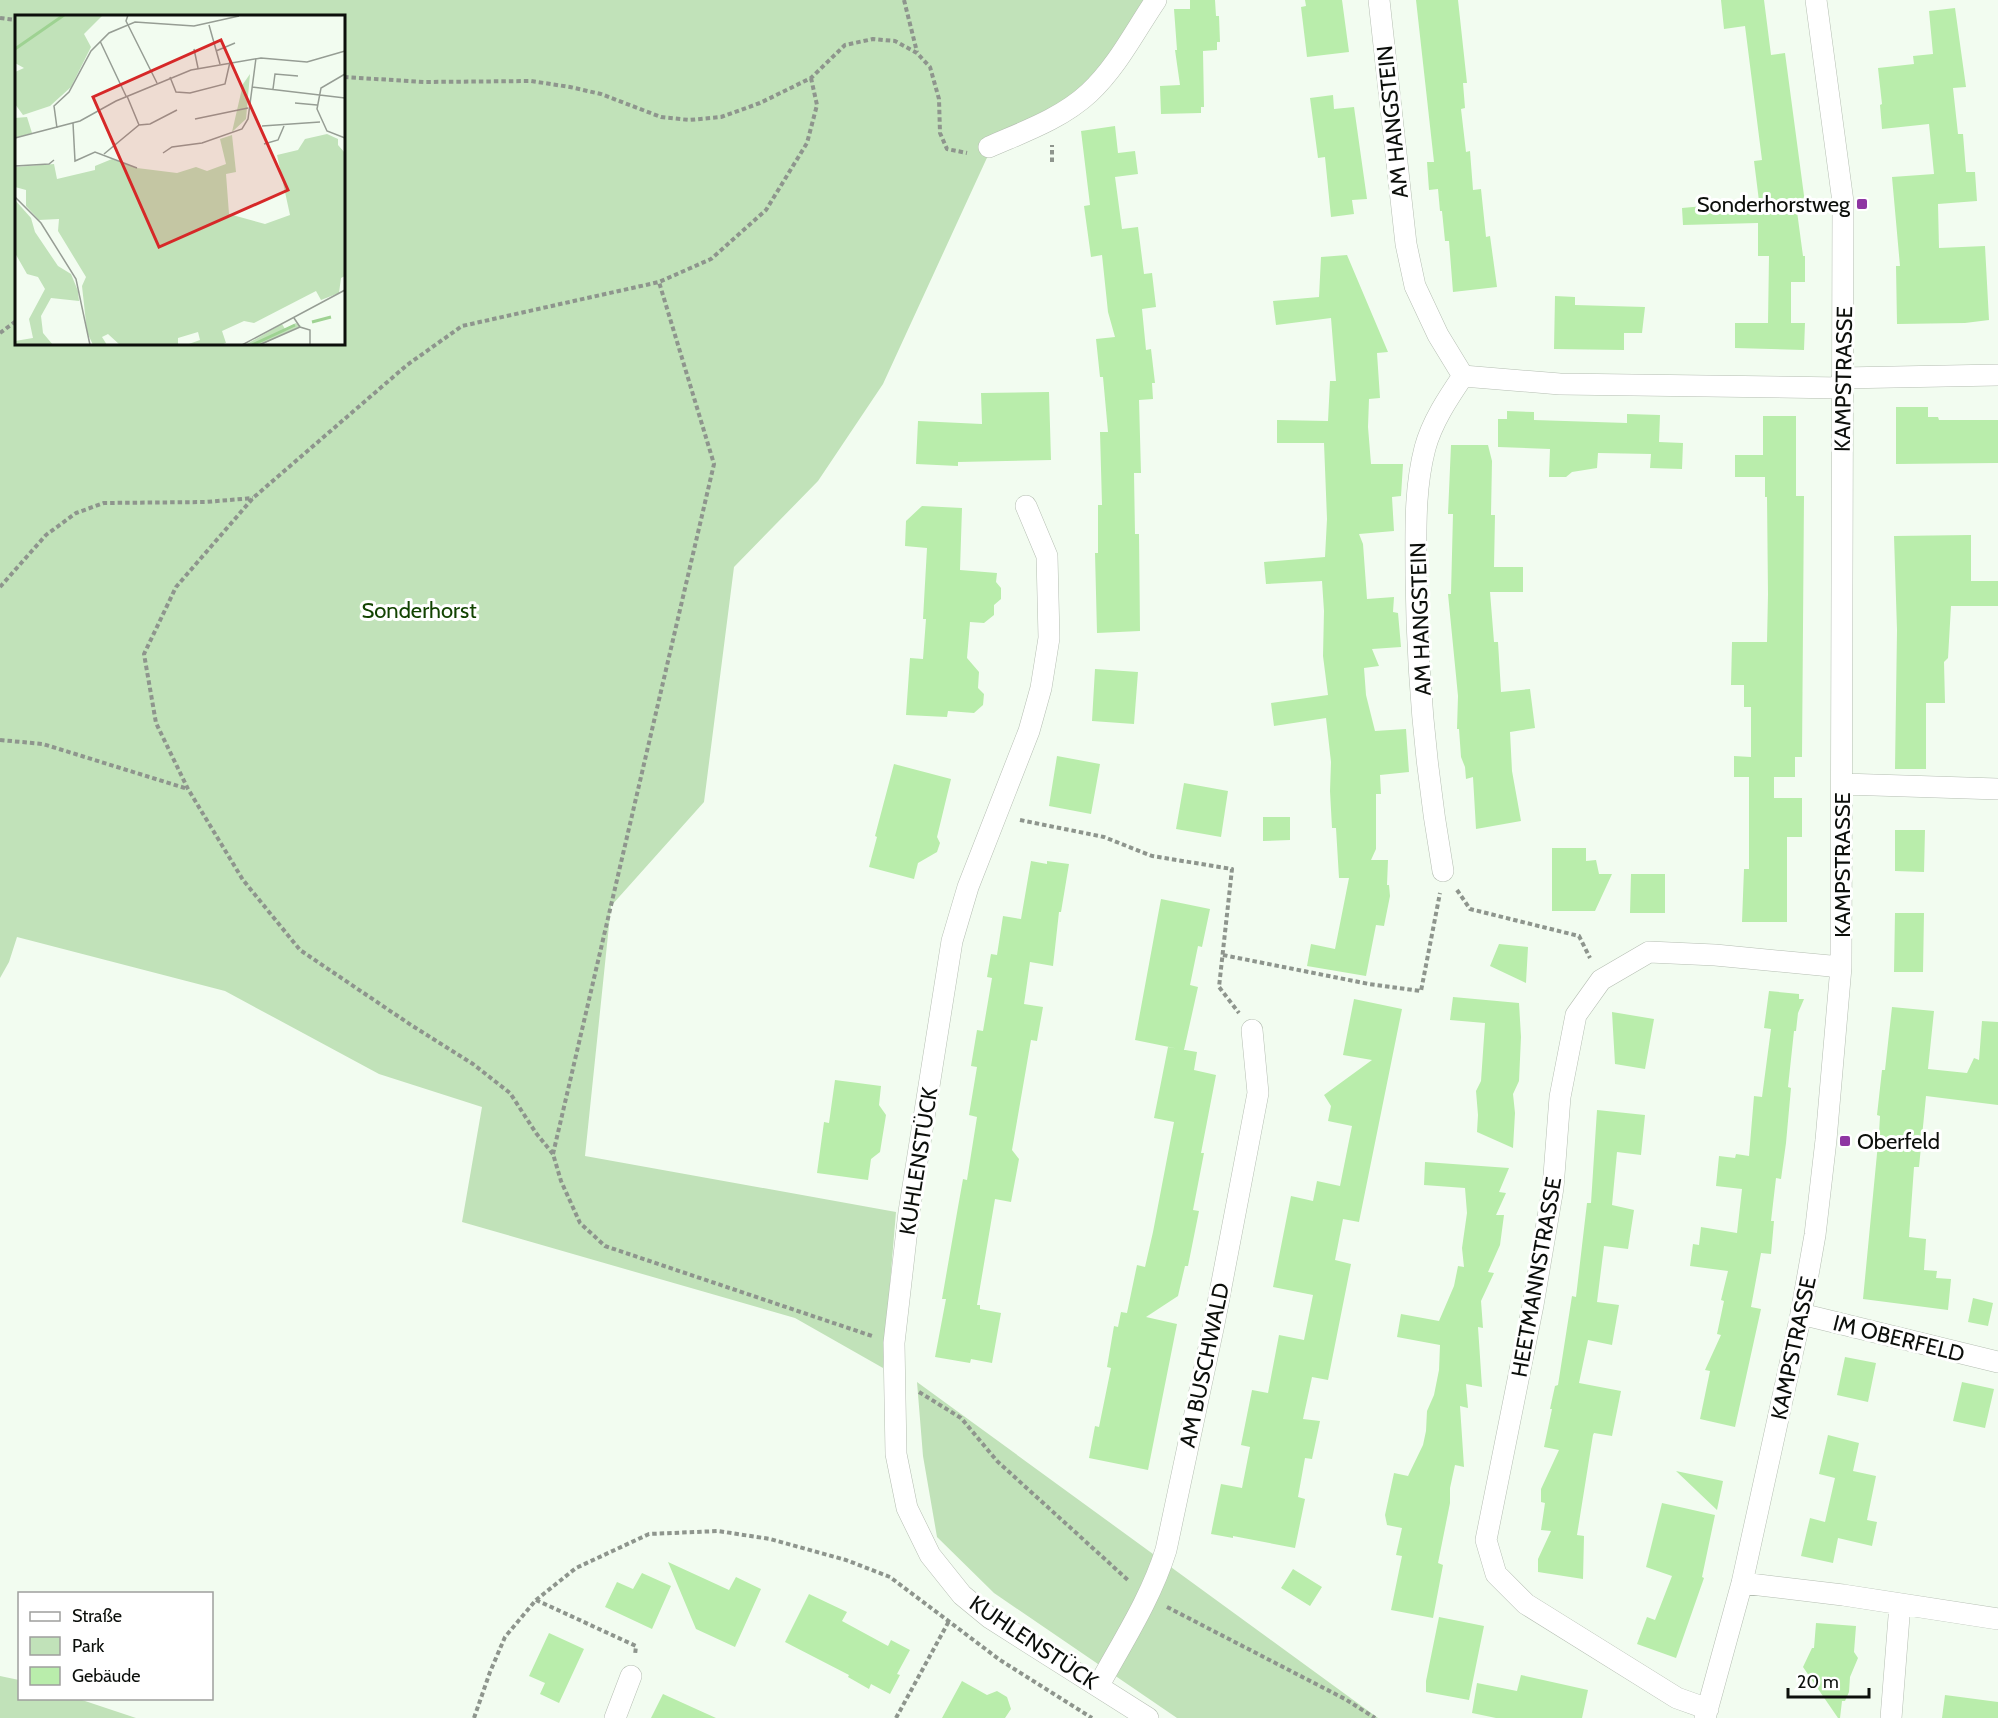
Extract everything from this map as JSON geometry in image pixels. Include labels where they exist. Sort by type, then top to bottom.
[{"type":"street","points":[[989,147],[1052,120],[1090,93],[1119,58],[1156,0]]},
{"type":"street","name":"AM HANGSTEIN","points":[[1378,0],[1406,244],[1415,286],[1438,335],[1463,376],[1442,407],[1425,447],[1416,508],[1417,639],[1432,808],[1443,871]]},
{"type":"street","name":"KAMPSTRASSE","points":[[1706,1713],[1742,1583],[1801,1314],[1815,1235],[1841,967],[1843,202],[1816,0]]},
{"type":"street","points":[[1463,376],[1560,384],[1842,383],[1998,375]]},
{"type":"street","name":"KUHLENSTÜCK","points":[[1026,506],[1047,556],[1049,638],[1041,688],[1029,731],[968,887],[952,941],[909,1212],[894,1343],[896,1454],[907,1508],[930,1555],[962,1595],[990,1618],[1148,1718]]},
{"type":"street","points":[[1843,784],[1998,789]]},
{"type":"street","name":"HEETMANNSTRASSE","points":[[1706,1713],[1677,1698],[1526,1604],[1496,1574],[1486,1540],[1533,1305],[1553,1188],[1560,1097],[1576,1015],[1601,980],[1649,952],[1715,955],[1841,967]]},
{"type":"street","name":"AM BUSCHWALD","points":[[1099,1686],[1148,1598],[1166,1550],[1214,1324],[1258,1093],[1252,1030]]},
{"type":"street","name":"IM OBERFELD","points":[[1801,1314],[1998,1362]]},
{"type":"street","points":[[1742,1583],[1843,1594],[1998,1619]]},
{"type":"street","points":[[1891,1718],[1900,1604]]},
{"type":"street","points":[[615,1718],[631,1676]]},
{"type":"path","points":[[904,0],[917,53]]},
{"type":"path","points":[[0,18],[15,20]]},
{"type":"path","points":[[345,77],[424,82],[531,81],[601,94],[661,117],[689,120],[721,117],[760,104],[811,78],[845,45],[873,39],[894,41],[917,53],[930,67],[939,99],[940,133],[947,149],[969,153],[989,147]]},
{"type":"path","points":[[811,78],[817,105],[807,143],[766,210],[711,259],[659,282],[462,326],[407,365],[253,498],[176,586],[144,654],[156,723],[188,789],[243,880],[300,950],[473,1064],[510,1093],[553,1154],[561,1181],[580,1223],[605,1246],[894,1343]]},
{"type":"path","points":[[553,1154],[714,464],[659,282]]},
{"type":"path","points":[[0,333],[15,322]]},
{"type":"path","points":[[0,587],[46,535],[76,513],[104,503],[206,502],[253,498]]},
{"type":"path","points":[[0,740],[43,744],[188,789]]},
{"type":"path","points":[[1035,823],[1104,837],[1152,856],[1232,868],[1219,987],[1252,1030]]},
{"type":"path","points":[[1222,955],[1370,984],[1421,991],[1439,903]]},
{"type":"path","points":[[1470,909],[1579,936],[1601,980]]},
{"type":"path","points":[[895,1379],[961,1418],[997,1461],[1148,1598],[1345,1699],[1375,1718]]},
{"type":"path","points":[[474,1718],[505,1637],[536,1600],[576,1568],[649,1533],[718,1531],[770,1539],[846,1560],[890,1577],[1000,1660],[1092,1718]]},
{"type":"path","points":[[536,1600],[636,1646],[631,1676]]},
{"type":"path","points":[[896,1718],[948,1622]]},
{"type":"green space","name":"Sonderhorst","points":[[0,0],[1149,0],[1089,90],[991,149],[883,384],[818,481],[734,567],[704,802],[611,906],[585,1156],[896,1212],[883,1368],[795,1318],[462,1222],[482,1107],[379,1074],[225,991],[17,937],[9,962],[0,978]]},
{"type":"green space","points":[[917,1382],[1378,1718],[1177,1718],[994,1593],[937,1537],[923,1456]]},
{"type":"green space","points":[[0,1676],[18,1680],[18,1700],[82,1700],[136,1718],[0,1718]]},
{"type":"building","points":[[1190,0],[1215,0],[1216,16],[1219,16],[1220,42],[1217,42],[1217,50],[1203,51],[1204,107],[1201,107],[1201,113],[1161,114],[1160,86],[1180,85],[1175,50],[1177,50],[1174,9],[1190,9]]},
{"type":"building","points":[[1305,0],[1342,0],[1349,52],[1307,57],[1301,7],[1306,6]]},
{"type":"building","points":[[1416,0],[1458,0],[1467,83],[1463,83],[1465,108],[1461,109],[1466,152],[1470,151],[1473,190],[1481,189],[1486,237],[1490,236],[1497,287],[1453,292],[1449,241],[1445,241],[1438,189],[1429,190],[1427,162],[1434,162]]},
{"type":"building","points":[[1721,0],[1764,0],[1771,55],[1785,53],[1805,203],[1796,204],[1803,256],[1805,256],[1805,282],[1791,282],[1791,323],[1805,323],[1804,350],[1735,348],[1735,323],[1768,323],[1769,256],[1758,256],[1758,223],[1683,225],[1682,208],[1759,201],[1754,161],[1762,160],[1745,26],[1724,29]]},
{"type":"building","points":[[1955,8],[1966,87],[1953,88],[1958,134],[1963,134],[1966,172],[1975,172],[1977,201],[1938,204],[1939,248],[1985,246],[1989,320],[1965,323],[1897,324],[1896,266],[1900,266],[1892,177],[1934,174],[1929,124],[1882,129],[1878,68],[1914,64],[1913,56],[1933,54],[1929,11]]},
{"type":"building","points":[[1333,95],[1334,109],[1354,107],[1367,199],[1352,200],[1354,214],[1331,217],[1325,157],[1318,158],[1310,98]]},
{"type":"building","points":[[1115,126],[1118,153],[1135,151],[1138,174],[1115,177],[1122,229],[1138,227],[1144,274],[1152,273],[1156,307],[1142,309],[1146,350],[1151,349],[1155,383],[1152,383],[1153,399],[1139,400],[1141,473],[1134,473],[1135,534],[1139,534],[1140,631],[1097,633],[1095,553],[1098,553],[1098,505],[1102,505],[1100,432],[1108,432],[1103,377],[1100,377],[1096,339],[1115,337],[1108,312],[1102,255],[1091,257],[1084,206],[1090,205],[1081,131]]},
{"type":"building","points":[[1347,255],[1388,352],[1377,353],[1380,398],[1369,399],[1368,427],[1371,464],[1403,464],[1401,496],[1392,497],[1394,531],[1359,534],[1363,544],[1367,599],[1394,597],[1393,612],[1398,613],[1401,647],[1372,649],[1379,666],[1364,668],[1366,695],[1375,731],[1406,729],[1409,772],[1380,775],[1381,794],[1376,794],[1376,849],[1371,860],[1388,860],[1387,885],[1389,885],[1390,896],[1384,926],[1376,925],[1366,976],[1307,966],[1311,944],[1335,949],[1349,878],[1339,878],[1336,828],[1332,828],[1331,762],[1326,718],[1274,726],[1271,703],[1328,695],[1323,656],[1322,581],[1266,584],[1264,562],[1325,557],[1327,519],[1324,443],[1277,443],[1277,420],[1328,421],[1330,381],[1336,381],[1331,318],[1276,325],[1273,301],[1319,297],[1321,257]]},
{"type":"building","points":[[1555,296],[1575,297],[1575,305],[1645,307],[1642,333],[1624,333],[1624,350],[1554,349]]},
{"type":"building","points":[[1049,392],[1051,460],[958,462],[958,466],[916,464],[918,421],[982,424],[981,393]]},
{"type":"building","points":[[1896,407],[1928,407],[1928,417],[1938,417],[1939,420],[1998,420],[1998,463],[1896,464]]},
{"type":"building","points":[[1507,411],[1534,412],[1534,420],[1627,423],[1627,414],[1660,415],[1659,442],[1683,443],[1682,469],[1650,468],[1651,454],[1598,453],[1597,468],[1572,472],[1566,477],[1549,477],[1550,449],[1498,447],[1498,419],[1507,419]]},
{"type":"building","points":[[1763,416],[1796,416],[1796,496],[1804,496],[1802,757],[1795,757],[1795,777],[1774,777],[1774,798],[1802,798],[1802,837],[1787,837],[1787,922],[1742,922],[1744,869],[1749,869],[1749,777],[1734,777],[1734,756],[1751,757],[1751,707],[1744,707],[1744,685],[1731,685],[1732,642],[1767,642],[1768,594],[1765,477],[1735,477],[1735,455],[1763,455]]},
{"type":"building","points":[[1451,445],[1488,445],[1492,461],[1491,515],[1495,515],[1494,567],[1523,567],[1523,592],[1490,592],[1494,642],[1498,642],[1501,692],[1530,689],[1535,728],[1510,732],[1512,771],[1521,821],[1476,829],[1473,777],[1466,779],[1461,757],[1459,729],[1457,729],[1458,696],[1448,594],[1451,594],[1453,514],[1448,514]]},
{"type":"building","points":[[922,506],[962,508],[960,570],[997,573],[996,582],[1001,588],[1001,599],[994,605],[994,615],[984,623],[970,622],[967,658],[979,672],[978,688],[984,694],[983,705],[974,713],[948,711],[947,717],[906,715],[910,658],[923,659],[927,548],[905,546],[906,521]]},
{"type":"building","points":[[1971,535],[1971,581],[1998,581],[1998,606],[1951,606],[1948,658],[1944,662],[1945,703],[1926,703],[1926,769],[1895,769],[1897,630],[1894,536]]},
{"type":"building","points":[[1095,669],[1138,672],[1134,724],[1092,721]]},
{"type":"building","points":[[1057,756],[1100,764],[1091,814],[1049,806]]},
{"type":"building","points":[[894,764],[951,779],[937,837],[940,843],[937,852],[918,863],[914,879],[869,867]]},
{"type":"building","points":[[1184,783],[1228,791],[1221,837],[1176,829]]},
{"type":"building","points":[[1263,817],[1290,817],[1290,840],[1263,841]]},
{"type":"building","points":[[1895,830],[1925,830],[1924,872],[1895,871]]},
{"type":"building","points":[[1552,848],[1586,848],[1586,861],[1596,860],[1599,874],[1612,874],[1595,911],[1552,911]]},
{"type":"building","points":[[1031,861],[1069,864],[1061,912],[1059,912],[1053,966],[1030,962],[1024,1004],[1043,1007],[1037,1041],[1031,1040],[1012,1150],[1019,1159],[1011,1202],[995,1199],[977,1305],[980,1305],[980,1309],[1001,1313],[992,1363],[971,1359],[970,1363],[935,1357],[946,1299],[942,1299],[963,1179],[967,1180],[977,1117],[969,1115],[977,1067],[971,1066],[977,1030],[983,1031],[992,978],[987,977],[991,954],[997,955],[1003,916],[1021,919]]},
{"type":"building","points":[[1631,874],[1665,874],[1665,913],[1630,913]]},
{"type":"building","points":[[1161,899],[1210,909],[1202,947],[1198,946],[1190,985],[1198,987],[1184,1050],[1135,1040]]},
{"type":"building","points":[[1895,913],[1924,913],[1923,972],[1894,972]]},
{"type":"building","points":[[1499,944],[1528,947],[1526,983],[1490,966]]},
{"type":"building","points":[[1769,991],[1799,994],[1799,999],[1804,999],[1798,1013],[1796,1031],[1794,1031],[1788,1087],[1791,1088],[1786,1143],[1781,1179],[1776,1178],[1771,1221],[1774,1221],[1771,1254],[1761,1253],[1751,1307],[1761,1309],[1735,1427],[1700,1419],[1710,1371],[1705,1370],[1721,1335],[1717,1334],[1724,1301],[1721,1300],[1728,1271],[1690,1266],[1693,1244],[1699,1245],[1701,1227],[1737,1233],[1742,1189],[1716,1186],[1719,1156],[1735,1158],[1736,1154],[1749,1156],[1754,1096],[1762,1097],[1771,1029],[1764,1028]]},
{"type":"building","points":[[1453,997],[1519,1003],[1521,1037],[1519,1081],[1513,1094],[1515,1113],[1513,1148],[1477,1132],[1476,1091],[1481,1081],[1485,1023],[1450,1020]]},
{"type":"building","points":[[1354,999],[1402,1009],[1359,1222],[1343,1219],[1335,1260],[1351,1264],[1328,1380],[1312,1377],[1303,1419],[1320,1421],[1312,1459],[1305,1458],[1298,1497],[1305,1499],[1295,1548],[1211,1534],[1221,1484],[1242,1488],[1250,1447],[1241,1445],[1252,1390],[1268,1393],[1279,1335],[1304,1340],[1313,1295],[1273,1287],[1291,1196],[1313,1201],[1317,1181],[1340,1186],[1352,1126],[1328,1121],[1331,1106],[1324,1095],[1372,1060],[1343,1055]]},
{"type":"building","points":[[1892,1007],[1934,1011],[1928,1069],[1967,1073],[1974,1058],[1979,1060],[1982,1021],[1998,1022],[1998,1105],[1926,1096],[1919,1167],[1914,1167],[1909,1237],[1926,1239],[1924,1270],[1937,1271],[1936,1278],[1951,1279],[1948,1310],[1863,1299],[1879,1133],[1880,1116],[1877,1115]]},
{"type":"building","points":[[1612,1012],[1654,1019],[1645,1069],[1615,1064]]},
{"type":"building","points":[[1168,1047],[1197,1052],[1194,1070],[1216,1075],[1201,1153],[1204,1153],[1193,1210],[1199,1211],[1188,1266],[1185,1266],[1178,1296],[1146,1317],[1177,1324],[1148,1470],[1089,1458],[1095,1426],[1099,1427],[1111,1368],[1107,1367],[1114,1326],[1118,1327],[1121,1312],[1127,1313],[1137,1265],[1145,1267],[1153,1232],[1174,1122],[1154,1118]]},
{"type":"building","points":[[835,1080],[881,1086],[879,1105],[886,1115],[880,1152],[871,1159],[868,1180],[817,1173],[824,1122],[829,1123]]},
{"type":"building","points":[[1597,1110],[1645,1115],[1641,1155],[1617,1152],[1612,1205],[1634,1210],[1628,1249],[1604,1246],[1597,1302],[1619,1305],[1612,1345],[1588,1340],[1579,1383],[1621,1391],[1612,1436],[1594,1433],[1593,1435],[1577,1535],[1584,1536],[1583,1579],[1538,1572],[1538,1559],[1551,1531],[1541,1530],[1545,1503],[1541,1502],[1541,1489],[1559,1450],[1544,1447],[1555,1386],[1558,1385],[1572,1296],[1576,1297],[1587,1203],[1591,1203]]},
{"type":"building","points":[[1425,1162],[1509,1168],[1499,1192],[1506,1193],[1496,1215],[1504,1215],[1500,1245],[1488,1272],[1494,1273],[1481,1301],[1483,1328],[1478,1327],[1482,1387],[1466,1384],[1468,1408],[1460,1406],[1464,1467],[1455,1465],[1450,1488],[1450,1503],[1438,1563],[1443,1565],[1433,1618],[1391,1610],[1402,1556],[1396,1555],[1402,1528],[1387,1525],[1385,1515],[1394,1473],[1408,1476],[1423,1445],[1427,1411],[1434,1395],[1439,1370],[1440,1345],[1397,1337],[1401,1314],[1439,1321],[1454,1286],[1458,1266],[1464,1267],[1462,1248],[1467,1213],[1465,1188],[1424,1185]]},
{"type":"building","points":[[1973,1298],[1993,1303],[1988,1326],[1968,1322]]},
{"type":"building","points":[[1845,1357],[1876,1363],[1868,1402],[1837,1395]]},
{"type":"building","points":[[1962,1382],[1994,1389],[1985,1428],[1953,1421]]},
{"type":"building","points":[[1828,1435],[1859,1443],[1853,1471],[1876,1476],[1867,1520],[1877,1522],[1872,1546],[1838,1538],[1833,1563],[1801,1556],[1810,1518],[1825,1522],[1835,1478],[1819,1474]]},
{"type":"building","points":[[1676,1471],[1723,1481],[1717,1510]]},
{"type":"building","points":[[1662,1503],[1715,1515],[1702,1577],[1704,1578],[1676,1658],[1637,1644],[1647,1617],[1655,1620],[1672,1576],[1646,1567]]},
{"type":"building","points":[[668,1562],[729,1590],[736,1577],[761,1589],[735,1647],[696,1629]]},
{"type":"building","points":[[1293,1569],[1322,1587],[1310,1606],[1281,1588]]},
{"type":"building","points":[[642,1573],[671,1586],[652,1629],[605,1607],[617,1582],[633,1589]]},
{"type":"building","points":[[809,1594],[847,1612],[842,1621],[888,1646],[891,1640],[910,1650],[897,1674],[900,1675],[890,1694],[871,1684],[869,1689],[848,1677],[849,1675],[785,1642]]},
{"type":"building","points":[[1439,1617],[1484,1626],[1469,1700],[1426,1692],[1426,1681]]},
{"type":"building","points":[[1816,1623],[1856,1626],[1854,1652],[1858,1658],[1850,1677],[1849,1692],[1845,1701],[1842,1701],[1840,1718],[1803,1667],[1814,1648]]},
{"type":"building","points":[[549,1633],[584,1649],[559,1703],[540,1694],[545,1683],[529,1676]]},
{"type":"building","points":[[1521,1675],[1588,1690],[1582,1718],[1496,1718],[1472,1713],[1477,1683],[1517,1691]]},
{"type":"building","points":[[962,1681],[987,1695],[997,1691],[1007,1697],[1011,1709],[1005,1718],[942,1718]]},
{"type":"building","points":[[663,1694],[716,1718],[651,1718]]},
{"type":"building","points":[[1945,1695],[1998,1702],[1998,1718],[1942,1718]]},
{"type":"place","name":"Sonderhorstweg","points":[[1862,204]]},
{"type":"place","name":"Oberfeld","points":[[1845,1141]]}]
